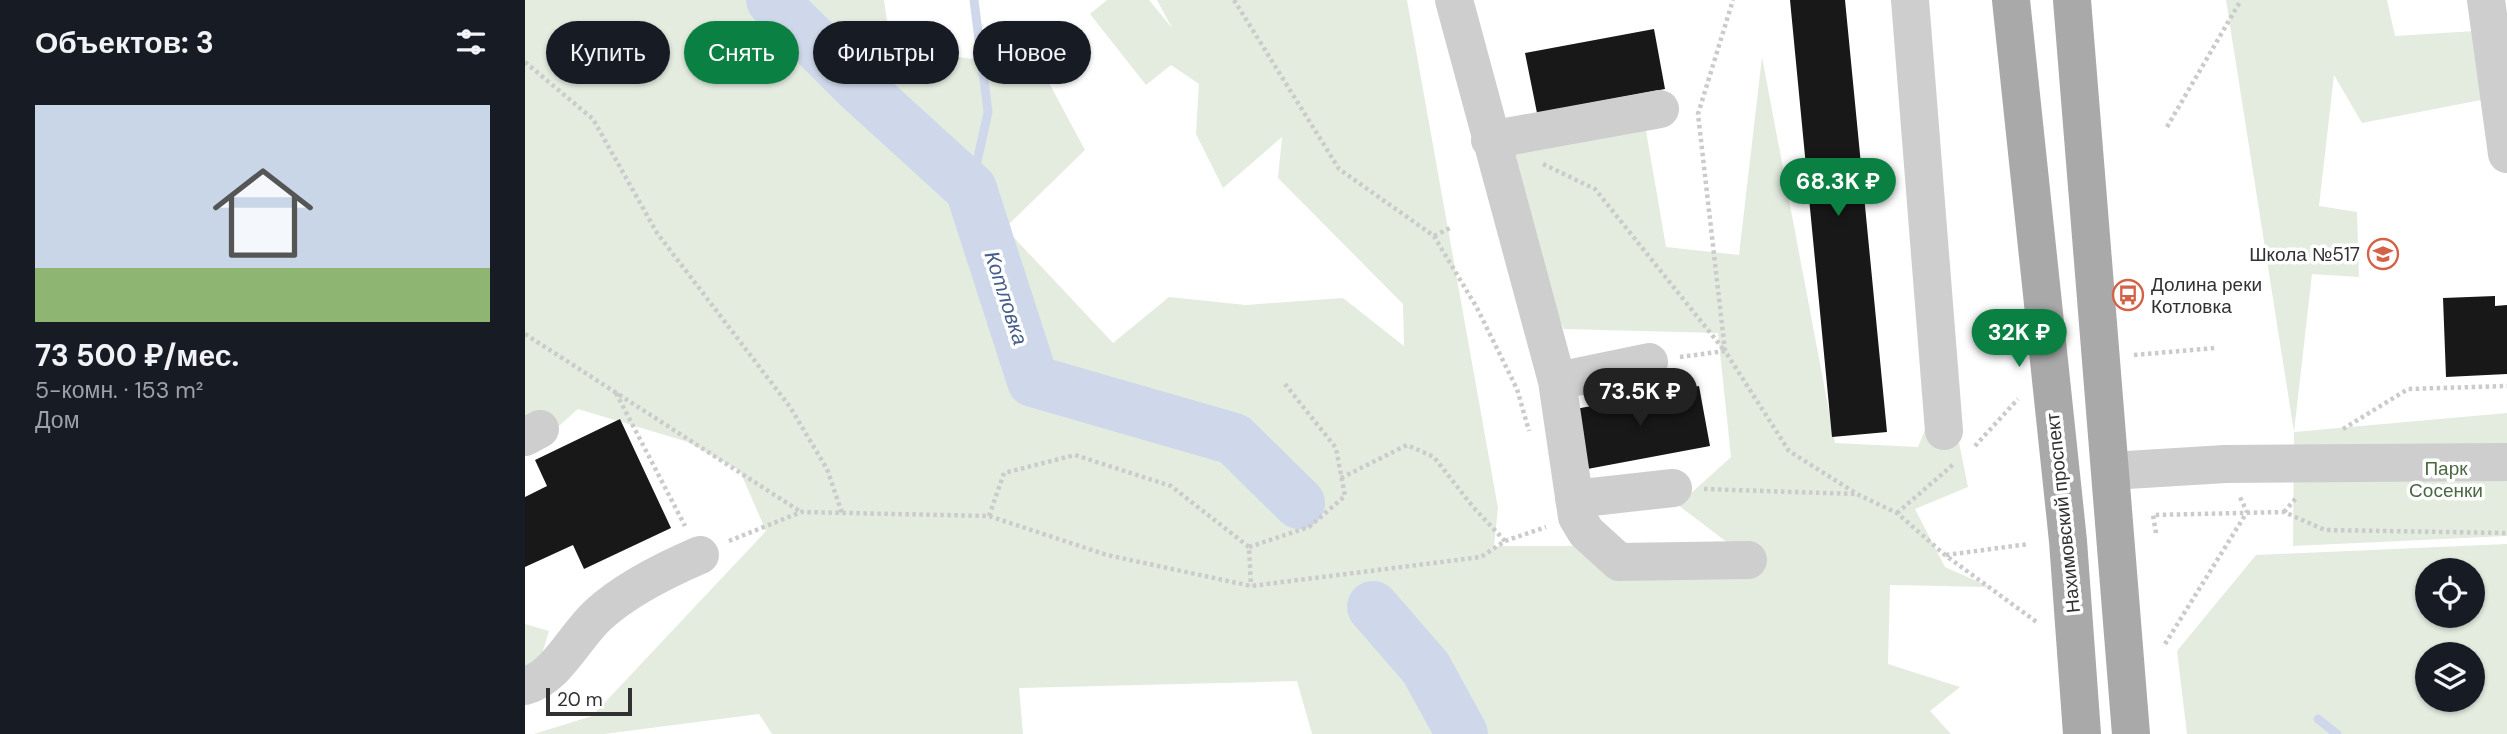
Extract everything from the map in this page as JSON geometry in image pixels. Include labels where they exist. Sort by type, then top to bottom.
[{"type":"main road","name":"Нахимовский проспект","points":[[2011,0],[2068,541],[2082,734]]},
{"type":"main road","points":[[2073,0],[2131,734]]},
{"type":"lane","points":[[1454,0],[1557,381],[1575,508],[1586,531],[1619,562],[1748,560]]},
{"type":"lane","points":[[1910,0],[1944,431]]},
{"type":"lane","points":[[2486,0],[2507,154]]},
{"type":"lane","points":[[1490,140],[1660,110]]},
{"type":"lane","points":[[1557,381],[1649,362]]},
{"type":"lane","points":[[2111,471],[2239,464],[2507,462]]},
{"type":"lane","points":[[1575,508],[1673,488]]},
{"type":"lane","points":[[525,686],[554,666],[598,614],[663,571],[700,555]]},
{"type":"path","points":[[1234,0],[1339,169],[1434,236],[1478,308]]},
{"type":"path","points":[[1725,351],[1698,114],[1733,0]]},
{"type":"path","points":[[2167,127],[2241,0]]},
{"type":"path","points":[[525,62],[593,118],[657,233],[790,407],[827,469],[842,513]]},
{"type":"path","points":[[1528,133],[1537,161],[1595,190],[1725,351],[1789,451],[1857,494],[1897,513],[1945,555],[2038,624]]},
{"type":"path","points":[[1434,236],[1450,228]]},
{"type":"path","points":[[525,334],[801,512]]},
{"type":"path","points":[[2133,355],[2215,348]]},
{"type":"path","points":[[1649,362],[1725,351]]},
{"type":"path","points":[[1249,547],[1310,527],[1345,496],[1336,448],[1285,384]]},
{"type":"path","points":[[2333,434],[2408,389],[2507,386]]},
{"type":"path","points":[[616,393],[700,555],[801,512],[989,516],[1107,555],[1251,586],[1481,557],[1505,541],[1575,508]]},
{"type":"path","points":[[1342,478],[1407,445],[1434,457],[1473,507],[1505,541]]},
{"type":"path","points":[[989,516],[1004,473],[1075,455],[1171,486],[1249,547],[1251,586]]},
{"type":"path","points":[[1673,488],[1857,494]]},
{"type":"path","points":[[2156,533],[2153,515],[2247,512],[2284,512],[2325,530],[2507,533]]},
{"type":"path","points":[[2165,644],[2247,512]]},
{"type":"path","points":[[1945,555],[2029,544]]},
{"type":"green space","points":[[525,0],[884,0],[887,21],[813,21],[813,84],[959,84],[959,57],[973,59],[973,84],[1050,84],[1085,150],[1005,228],[1113,343],[1169,297],[1246,305],[1343,298],[1404,346],[1403,304],[1278,178],[1282,137],[1223,188],[1196,134],[1199,84],[1171,65],[1146,85],[1090,14],[1107,0],[1149,0],[1172,28],[1157,0],[1407,0],[1498,508],[1494,546],[1732,546],[1678,505],[1731,457],[1718,333],[1564,329],[1472,132],[1645,125],[1666,247],[1739,255],[1762,57],[1835,443],[1918,447],[1946,378],[1968,487],[1915,509],[1945,567],[1990,587],[1890,585],[1888,664],[1960,687],[1930,711],[1951,734],[1312,734],[1297,681],[1019,688],[1023,734],[772,734],[759,714],[604,734],[534,734],[592,716],[766,531],[740,471],[688,442],[578,409],[525,456]]},
{"type":"green space","points":[[2226,0],[2387,0],[2395,36],[2507,29],[2507,95],[2362,123],[2334,75],[2319,206],[2357,212],[2359,277],[2312,274],[2294,432]]},
{"type":"green space","name":"Парк Сосенки","points":[[2507,413],[2507,536],[2293,546],[2294,432]]},
{"type":"green space","points":[[2507,544],[2507,734],[2187,734],[2177,651],[2256,555]]},
{"type":"green space","points":[[525,624],[549,631],[536,673],[525,674]]},
{"type":"building","points":[[1790,0],[1845,0],[1887,432],[1832,437]]},
{"type":"building","points":[[1654,29],[1665,89],[1537,113],[1525,53]]},
{"type":"building","points":[[2495,296],[2495,306],[2507,305],[2507,374],[2446,377],[2443,298]]},
{"type":"building","points":[[1699,386],[1710,446],[1582,470],[1570,410]]},
{"type":"building","points":[[620,419],[671,528],[584,569],[573,545],[525,567],[525,497],[547,486],[535,460]]},
{"type":"waterway","name":"Котловка","points":[[772,0],[858,86],[971,189],[1033,381],[1234,439],[1299,503]]},
{"type":"waterway","points":[[971,189],[988,112],[974,0]]},
{"type":"waterway","name":"Котловка","points":[[1373,607],[1426,668],[1462,734]]},
{"type":"waterway","points":[[2318,719],[2337,734]]},
{"type":"place","name":"Школа №517","points":[[2383,254]]},
{"type":"place","name":"Долина реки Котловка","points":[[2128,295]]}]
